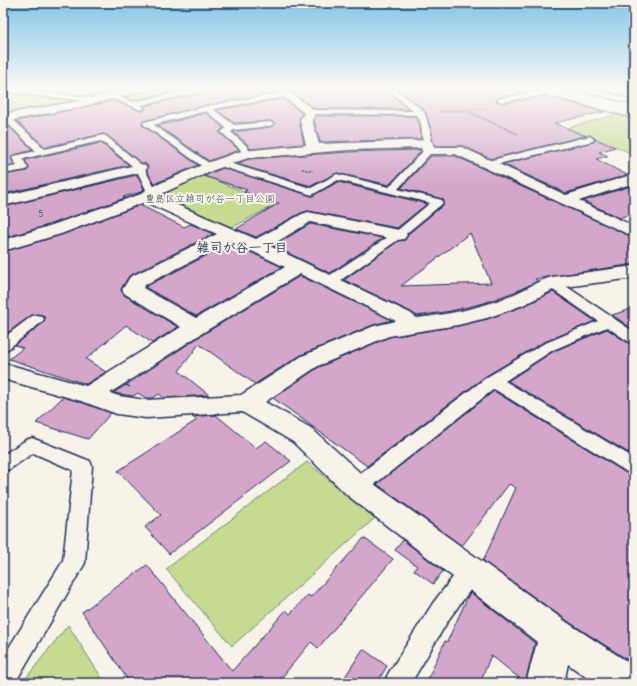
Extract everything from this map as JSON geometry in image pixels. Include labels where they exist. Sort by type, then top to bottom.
[{"type":"main road","points":[[306,120],[313,148]]},
{"type":"main road","points":[[3,246],[55,230],[149,194],[214,165],[246,154],[313,148],[428,148],[457,150],[634,232]]},
{"type":"main road","points":[[3,201],[140,168]]},
{"type":"main road","points":[[565,200],[631,180]]},
{"type":"main road","points":[[149,194],[403,317],[412,325]]},
{"type":"main road","points":[[257,246],[308,217],[398,235]]},
{"type":"main road","points":[[196,327],[132,290],[137,281],[231,234]]},
{"type":"main road","points":[[89,395],[196,327],[298,266]]},
{"type":"main road","points":[[3,371],[89,395],[117,405],[146,409],[246,403],[310,361],[382,331],[480,314],[516,301],[552,283],[634,272]]},
{"type":"main road","points":[[246,403],[302,435],[357,487],[556,635],[626,683]]},
{"type":"main road","points":[[545,683],[556,635]]},
{"type":"lane","points":[[6,120],[43,152]]},
{"type":"lane","points":[[160,120],[147,124],[214,165],[312,192],[337,177],[438,202],[398,235],[329,282]]},
{"type":"lane","points":[[222,120],[232,128]]},
{"type":"lane","points":[[391,191],[428,148],[428,131],[424,120]]},
{"type":"lane","points":[[246,154],[244,148],[225,132],[232,128],[270,124]]},
{"type":"lane","points":[[3,172],[23,168],[17,158],[103,138],[140,168],[149,194]]},
{"type":"lane","points":[[486,164],[590,139]]},
{"type":"lane","points":[[552,283],[634,339]]},
{"type":"lane","points":[[3,346],[37,319]]},
{"type":"lane","points":[[357,487],[493,381],[548,347],[608,322]]},
{"type":"lane","points":[[493,381],[634,467]]},
{"type":"lane","points":[[3,464],[32,445],[83,466],[74,562],[7,666]]},
{"type":"lane","points":[[397,683],[441,611],[471,571]]},
{"type":"path","points":[[488,120],[518,134]]},
{"type":"green space","points":[[596,120],[634,120],[634,154],[567,128]]},
{"type":"green space","name":"豊島区立雑司が谷一丁目公園","points":[[199,175],[215,180],[275,205],[231,228],[156,194]]},
{"type":"green space","points":[[307,462],[375,518],[232,646],[166,569]]},
{"type":"green space","points":[[68,625],[105,683],[22,683]]},
{"type":"building","points":[[148,120],[144,121],[142,125],[198,165],[154,184],[147,171],[148,167],[146,164],[141,163],[106,135],[103,134],[45,147],[17,121]]},
{"type":"building","points":[[180,120],[214,120],[224,128],[220,131],[220,133],[239,150],[209,161],[158,126]]},
{"type":"building","points":[[230,120],[299,120],[304,144],[250,149],[248,145],[233,132],[270,127],[275,123],[270,121],[234,123]]},
{"type":"building","points":[[314,120],[418,120],[420,124],[421,139],[320,142]]},
{"type":"building","points":[[428,120],[568,120],[554,123],[585,136],[491,159],[463,146],[435,146],[432,139],[432,133]]},
{"type":"building","points":[[3,123],[5,123],[33,150],[14,155],[11,158],[15,165],[3,166]]},
{"type":"building","points":[[595,139],[615,147],[599,152],[608,156],[596,159],[627,175],[566,193],[503,164],[593,142]]},
{"type":"building","points":[[101,143],[129,165],[3,194],[3,175],[27,171],[29,168],[25,160]]},
{"type":"building","points":[[421,151],[389,185],[337,173],[311,186],[237,164],[248,159],[349,152]]},
{"type":"building","points":[[431,156],[455,156],[634,238],[634,264],[535,279],[538,281],[517,291],[484,303],[451,311],[417,316],[344,280],[398,241],[405,240],[408,234],[443,205],[444,201],[442,199],[401,188]],"holes":[[[470,233],[491,283],[401,286]]]},
{"type":"building","points":[[223,168],[312,196],[338,182],[427,204],[397,228],[308,211],[301,213],[256,237],[236,229],[279,203],[244,192],[247,190],[204,176]]},
{"type":"building","points":[[137,175],[144,189],[141,192],[123,197],[125,198],[49,225],[3,238],[3,207]]},
{"type":"building","points":[[634,185],[634,212],[620,218],[583,201]]},
{"type":"building","points":[[140,205],[184,227],[191,224],[213,234],[129,276],[121,289],[124,295],[178,327],[152,343],[126,325],[86,359],[106,372],[86,384],[9,359],[23,348],[15,345],[43,323],[45,318],[42,315],[32,315],[3,336],[3,252],[61,235]]},
{"type":"building","points":[[310,224],[383,238],[330,273],[273,246]]},
{"type":"building","points":[[231,243],[282,267],[196,316],[145,287]]},
{"type":"building","points":[[300,276],[392,320],[373,325],[301,355],[255,384],[199,344],[179,371],[209,395],[164,398],[159,394],[153,398],[146,398],[138,393],[133,396],[113,393],[205,333]]},
{"type":"building","points":[[553,292],[595,321],[542,343],[486,376],[367,466],[273,398],[319,367],[389,337],[458,326],[487,319],[524,306]]},
{"type":"building","points":[[634,308],[634,330],[612,315]]},
{"type":"building","points":[[607,329],[628,343],[634,345],[634,456],[508,381],[554,351]]},
{"type":"building","points":[[494,391],[626,473],[634,475],[634,664],[569,622],[483,561],[516,488],[509,484],[462,546],[377,484]]},
{"type":"building","points":[[63,397],[111,413],[88,439],[36,423]]},
{"type":"building","points":[[216,415],[256,448],[266,441],[291,461],[169,554],[145,527],[161,515],[118,471],[197,420],[192,417]]},
{"type":"building","points":[[364,538],[393,559],[318,648],[311,642],[277,683],[130,683],[82,612],[147,565],[232,671],[286,610],[290,614],[308,595],[311,597]]},
{"type":"building","points":[[403,540],[443,571],[433,584],[414,570],[417,566],[395,550]]},
{"type":"building","points":[[470,592],[535,643],[525,683],[491,655],[480,683],[426,683]]},
{"type":"building","points":[[363,649],[387,666],[377,683],[341,683]]},
{"type":"district","name":"雑司が谷一丁目","points":[[242,247]]}]
